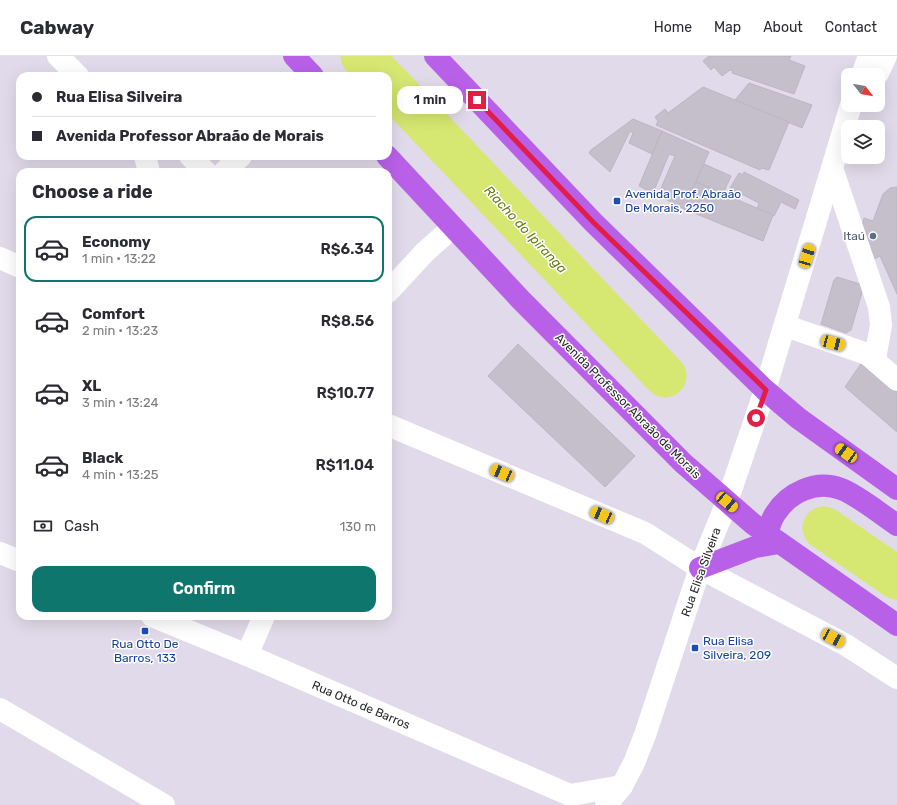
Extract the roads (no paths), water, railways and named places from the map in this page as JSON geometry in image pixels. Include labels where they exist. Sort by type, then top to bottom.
[{"type":"main road","points":[[294,56],[309,72]]},
{"type":"main road","points":[[435,56],[594,223],[766,390],[798,418],[897,489]]},
{"type":"main road","name":"Avenida Professor Abraão de Morais","points":[[391,160],[521,300],[667,446],[727,502],[773,539],[897,625]]},
{"type":"main road","points":[[700,568],[773,539],[775,514],[794,493],[809,487],[829,486],[841,489],[897,525]]},
{"type":"street","points":[[58,56],[74,72]]},
{"type":"street","points":[[864,68],[868,56]]},
{"type":"street","points":[[880,68],[886,56]]},
{"type":"street","name":"Rua Elisa Silveira","points":[[606,805],[622,786],[645,735],[700,568],[727,502],[766,390],[850,112]]},
{"type":"street","name":"Rua Elisa Silveira","points":[[833,171],[841,153]]},
{"type":"street","points":[[194,160],[202,168]]},
{"type":"street","points":[[228,168],[237,160]]},
{"type":"street","points":[[833,171],[879,307],[881,325],[875,359]]},
{"type":"street","points":[[392,288],[426,252],[453,227]]},
{"type":"street","points":[[0,258],[16,265]]},
{"type":"street","points":[[786,326],[833,343],[857,349],[875,359],[897,380]]},
{"type":"street","points":[[392,427],[645,533],[700,568],[846,645],[897,678]]},
{"type":"street","points":[[0,553],[16,559]]},
{"type":"street","name":"Rua Otto de Barros","points":[[162,620],[247,655],[570,800],[622,786]]},
{"type":"street","points":[[247,655],[262,620]]},
{"type":"street","points":[[0,709],[164,805]]},
{"type":"waterway","name":"Riacho do Ipiranga","points":[[362,56],[377,72]]},
{"type":"waterway","name":"Riacho do Ipiranga","points":[[392,87],[665,376]]},
{"type":"waterway","name":"Riacho do Ipiranga","points":[[824,528],[897,578]]},
{"type":"place","name":"Avenida Prof. Abraão De Morais, 2250","points":[[617,201]]},
{"type":"place","name":"Itaú","points":[[873,236]]},
{"type":"place","name":"Rua Otto De Barros, 133","points":[[145,631]]},
{"type":"place","name":"Rua Elisa Silveira, 209","points":[[695,648]]}]
